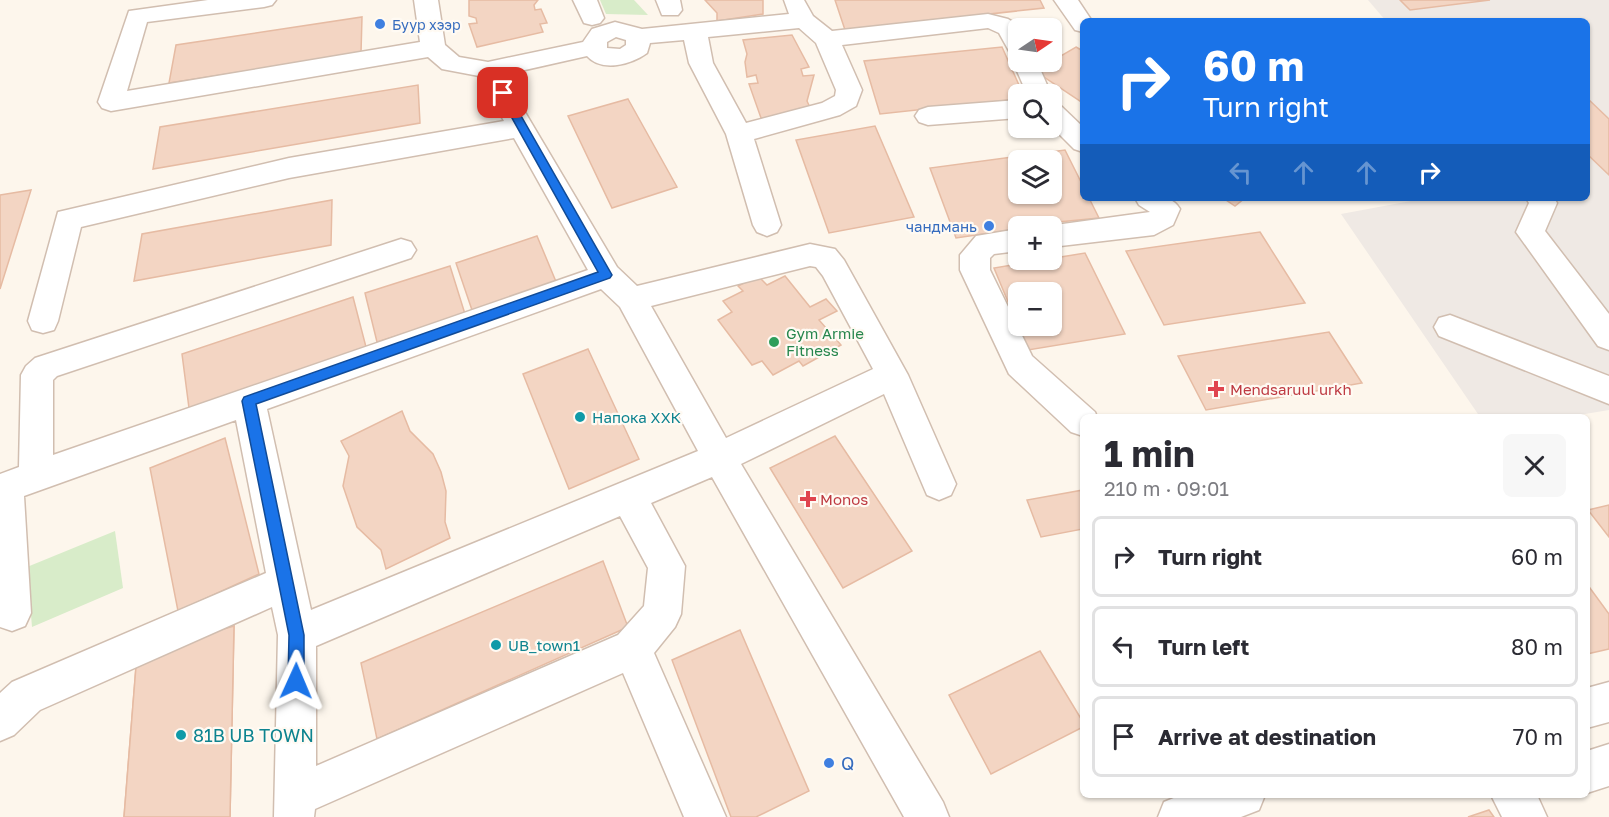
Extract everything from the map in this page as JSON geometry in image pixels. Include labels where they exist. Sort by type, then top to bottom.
[{"type":"street","points":[[264,0],[137,16],[111,102],[433,48]]},
{"type":"street","points":[[426,0],[433,48],[451,63],[488,70],[590,22],[600,55],[625,57],[638,48],[638,37],[694,31],[799,10],[827,39],[849,90],[847,100],[831,109],[739,134]]},
{"type":"street","points":[[1066,0],[1080,21]]},
{"type":"street","points":[[827,39],[988,21],[1008,27]]},
{"type":"street","points":[[694,31],[701,63],[739,134],[767,225]]},
{"type":"street","points":[[488,70],[523,127],[606,275],[631,299],[719,458],[928,817]]},
{"type":"street","points":[[928,116],[1008,110]]},
{"type":"street","points":[[1062,122],[1080,140]]},
{"type":"street","points":[[43,321],[68,219],[289,168],[523,127]]},
{"type":"street","points":[[1062,235],[1154,224],[1163,218],[1166,209],[1154,201]]},
{"type":"street","points":[[1542,201],[1530,232],[1609,337]]},
{"type":"street","points":[[1008,241],[986,244],[975,255],[975,270],[1020,365],[1080,419]]},
{"type":"street","points":[[36,476],[37,375],[46,367],[401,250]]},
{"type":"street","points":[[631,299],[810,255],[825,257],[834,268],[892,375],[939,484]]},
{"type":"street","points":[[12,613],[6,487],[606,275]]},
{"type":"street","points":[[1450,327],[1609,390]]},
{"type":"street","points":[[297,635],[719,458],[892,375]]},
{"type":"street","points":[[249,401],[297,635],[294,807],[632,649],[662,614],[667,566],[628,496]]},
{"type":"street","points":[[0,721],[26,696],[286,583]]},
{"type":"street","points":[[632,649],[705,817]]},
{"type":"street","points":[[1590,707],[1609,702]]},
{"type":"street","points":[[1590,771],[1609,765]]},
{"type":"street","points":[[1179,817],[1235,798]]},
{"type":"street","points":[[1515,798],[1526,817]]},
{"type":"shaded area","points":[[1368,0],[1609,0],[1609,410],[1585,414],[1478,414],[1341,214],[1411,201],[1590,201],[1590,18],[1383,18]]},
{"type":"green space","points":[[600,0],[634,0],[648,15],[606,14]]},
{"type":"green space","points":[[115,531],[123,588],[32,627],[27,567]]},
{"type":"building","points":[[469,0],[538,0],[534,5],[535,10],[541,9],[547,23],[540,24],[543,32],[477,47],[469,24],[477,23],[476,18],[469,16]]},
{"type":"building","points":[[705,0],[763,0],[763,14],[717,21],[717,13]]},
{"type":"building","points":[[835,0],[1040,0],[1044,8],[845,30]]},
{"type":"building","points":[[1400,0],[1490,0],[1410,10]]},
{"type":"building","points":[[362,17],[361,53],[169,83],[176,45]]},
{"type":"building","points":[[792,35],[809,67],[801,69],[803,76],[814,75],[807,101],[812,112],[761,118],[749,84],[758,83],[756,75],[747,77],[745,62],[747,54],[743,40]]},
{"type":"building","points":[[1002,47],[1008,60],[1008,72],[1013,72],[1019,84],[1008,84],[1008,100],[880,114],[864,61]]},
{"type":"building","points":[[1076,47],[1080,49],[1080,101],[1062,89],[1062,84],[1054,84],[1036,72],[1062,72],[1062,55]]},
{"type":"building","points":[[418,85],[420,123],[153,169],[160,127]]},
{"type":"building","points":[[628,99],[677,187],[612,208],[568,116]]},
{"type":"building","points":[[1590,101],[1609,119],[1609,175],[1590,157]]},
{"type":"building","points":[[875,126],[914,217],[829,233],[796,140]]},
{"type":"building","points":[[1062,150],[1065,150],[1080,180],[1080,201],[1090,201],[1099,218],[1062,222],[1062,216],[1008,216],[1008,230],[956,238],[930,168],[1008,158],[1008,204],[1062,204]]},
{"type":"building","points":[[31,190],[0,289],[0,195]]},
{"type":"building","points":[[332,200],[331,245],[134,281],[142,234]]},
{"type":"building","points":[[1228,201],[1241,201],[1235,206]]},
{"type":"building","points":[[1260,232],[1305,303],[1164,325],[1126,251]]},
{"type":"building","points":[[537,236],[557,284],[473,313],[456,263]]},
{"type":"building","points":[[1085,253],[1125,334],[1028,350],[1022,336],[1062,336],[1062,282],[1008,282],[1008,302],[994,268],[1008,266],[1008,270],[1062,270],[1062,257]]},
{"type":"building","points":[[450,266],[465,314],[377,342],[365,293]]},
{"type":"building","points":[[758,276],[767,285],[785,276],[810,307],[826,299],[837,311],[819,320],[841,345],[803,366],[799,361],[773,375],[762,361],[752,365],[718,320],[732,312],[723,301],[743,291],[738,286]]},
{"type":"building","points":[[353,297],[366,347],[189,408],[182,354]]},
{"type":"building","points":[[1329,332],[1362,383],[1206,410],[1178,356]]},
{"type":"building","name":"Напока ХХК","points":[[588,349],[639,459],[569,489],[523,374]]},
{"type":"building","points":[[402,411],[410,431],[433,454],[441,472],[446,491],[445,522],[450,538],[386,569],[381,550],[357,527],[343,486],[349,456],[341,441]]},
{"type":"building","points":[[835,436],[912,551],[843,588],[770,468]]},
{"type":"building","points":[[225,438],[259,574],[178,611],[150,468]]},
{"type":"building","points":[[1080,491],[1080,530],[1041,537],[1027,500]]},
{"type":"building","points":[[1609,505],[1609,537],[1590,513],[1590,510]]},
{"type":"building","name":"UB_town1","points":[[603,561],[628,627],[377,739],[361,663]]},
{"type":"building","points":[[1590,588],[1609,614],[1609,649],[1590,653]]},
{"type":"building","name":"81В UB TOWN","points":[[234,626],[230,817],[124,817],[137,654]]},
{"type":"building","name":"81В UB TOWN","points":[[234,626],[230,817],[124,817],[137,654]]},
{"type":"building","points":[[740,630],[809,791],[756,817],[731,817],[672,660]]},
{"type":"building","points":[[1040,651],[1080,717],[1080,729],[991,774],[949,695]]},
{"type":"building","points":[[1489,810],[1494,817],[1468,817]]},
{"type":"place","name":"Буур хээр","points":[[380,24]]},
{"type":"place","name":"чандмань","points":[[989,226]]},
{"type":"place","name":"Gym Armie Fitness","points":[[774,342]]},
{"type":"place","name":"Mendsaruul urkh","points":[[1216,389]]},
{"type":"place","name":"Напока ХХК","points":[[580,417]]},
{"type":"place","name":"Monos","points":[[808,499]]},
{"type":"place","name":"UB_town1","points":[[496,645]]},
{"type":"place","name":"81В UB TOWN","points":[[181,735]]},
{"type":"place","name":"Q","points":[[829,763]]},
{"type":"route","points":[[296,681],[297,635],[249,401],[606,275],[503,93]]}]
